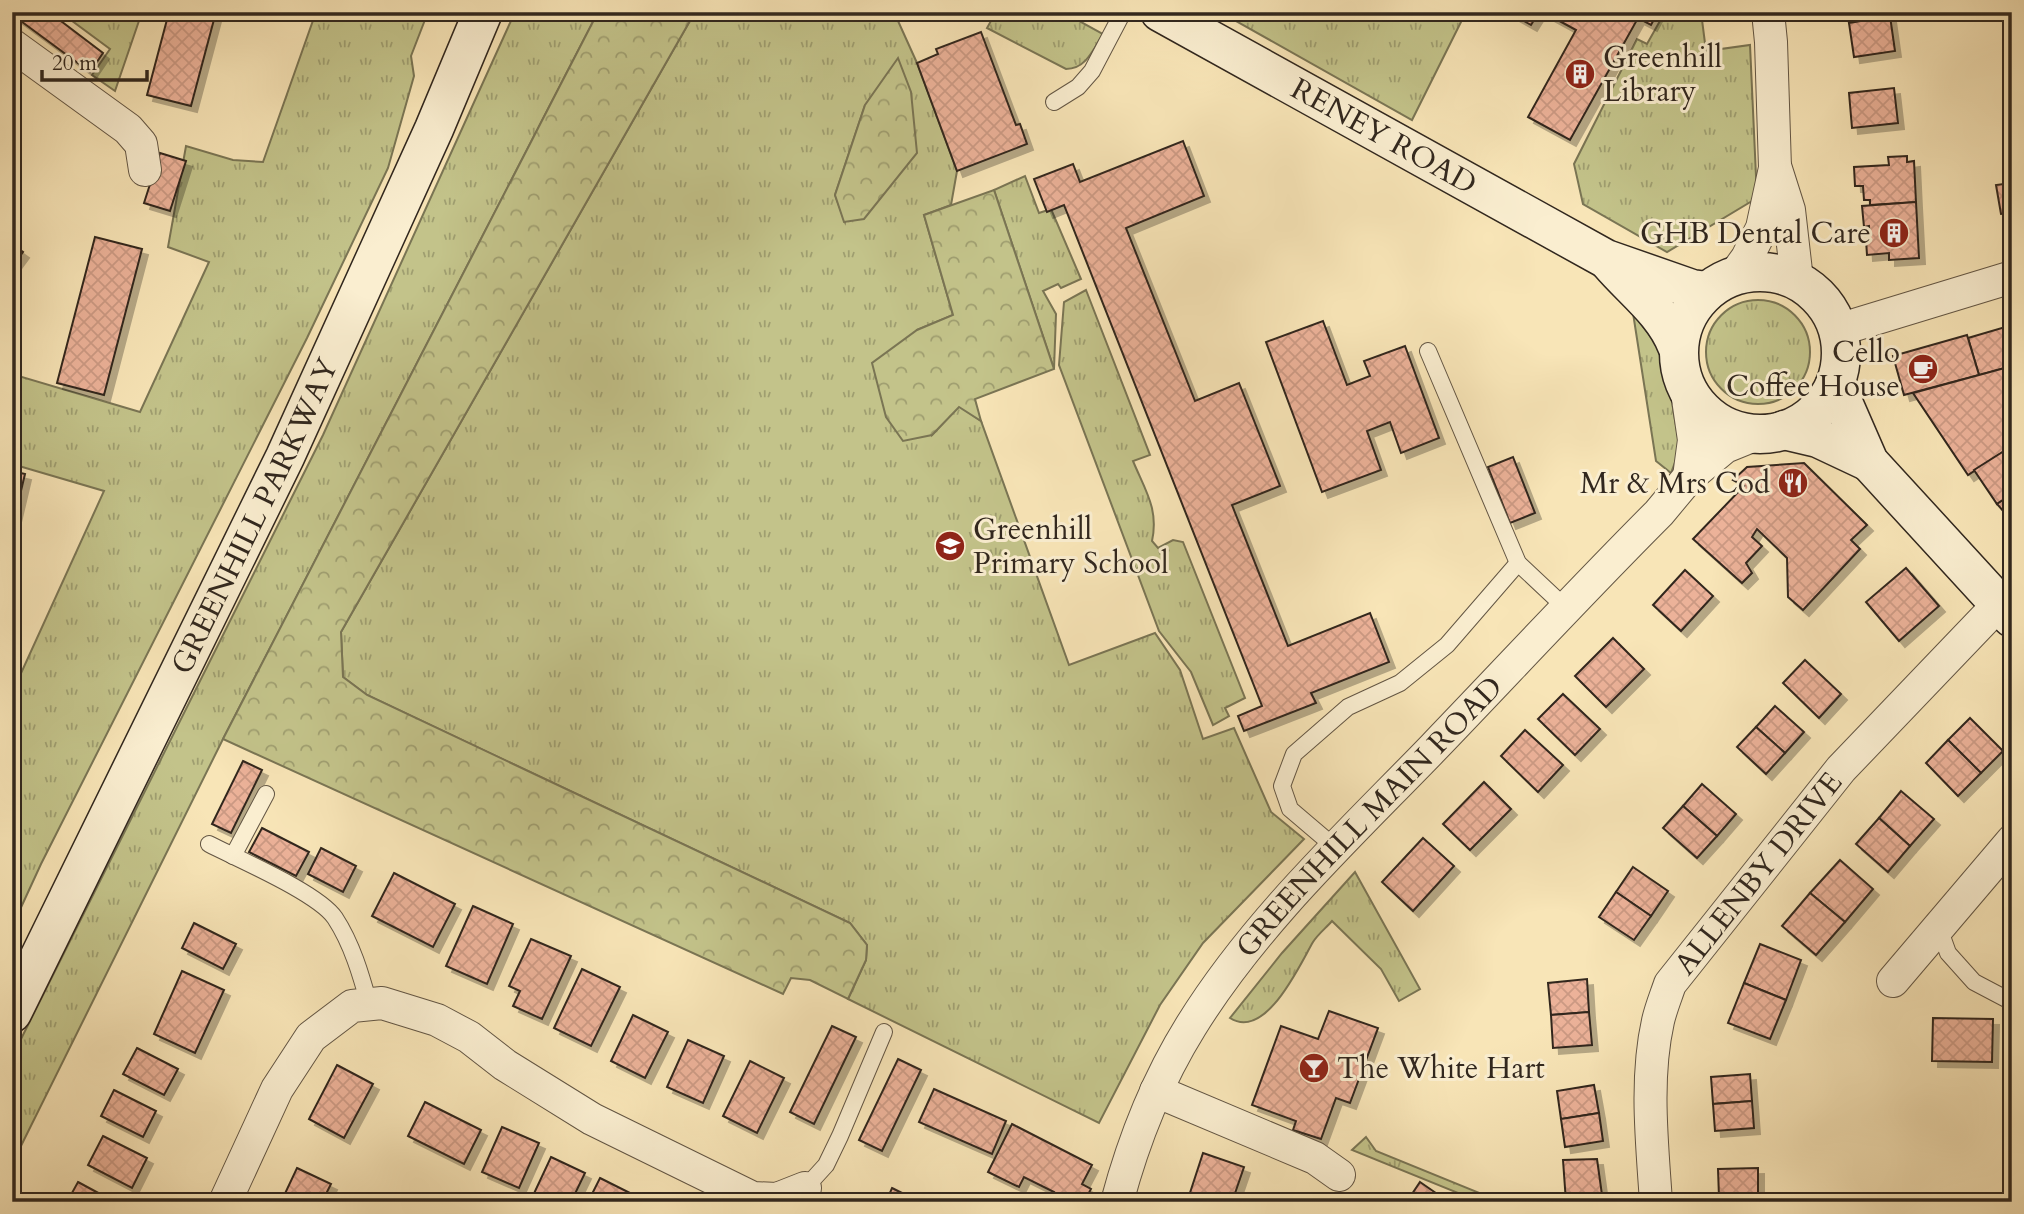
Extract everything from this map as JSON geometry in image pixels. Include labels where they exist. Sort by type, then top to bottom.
[{"type":"street","name":"GREENHILL PARKWAY","points":[[12,1013],[285,457],[434,129],[483,12]]},
{"type":"street","name":"RENEY ROAD","points":[[1160,12],[1606,259],[1692,289],[1721,283]]},
{"type":"street","points":[[1689,477],[1694,440],[1688,392],[1677,346],[1693,307],[1747,258],[1762,228],[1776,168],[1772,42],[1768,12]]},
{"type":"street","points":[[12,45],[128,130],[141,144],[145,170]]},
{"type":"street","points":[[1776,168],[1789,211],[1797,280]]},
{"type":"street","name":"RENEY ROAD","points":[[1606,259],[1659,314],[1671,331],[1677,346]]},
{"type":"street","points":[[1721,283],[1755,271],[1777,273],[1797,280],[1815,292],[1829,310],[1838,330],[1840,367],[1835,384],[1823,404],[1805,420],[1770,432]]},
{"type":"street","points":[[1838,330],[2012,278]]},
{"type":"street","points":[[1835,384],[1869,462],[2006,611]]},
{"type":"street","points":[[1688,392],[1700,408],[1717,421],[1736,430],[1818,438],[1869,462]]},
{"type":"street","name":"GREENHILL MAIN ROAD","points":[[1117,1202],[1123,1178],[1157,1091],[1190,1027],[1227,972],[1288,899],[1659,513],[1689,477],[1726,447],[1770,432]]},
{"type":"street","name":"ALLENBY DRIVE","points":[[1656,1202],[1652,1064],[1658,1019],[1670,984],[1841,769],[2006,611]]},
{"type":"street","points":[[1892,981],[2012,841]]},
{"type":"street","points":[[225,1202],[277,1090],[311,1037],[352,1006],[382,1003],[437,1020],[469,1037],[505,1065],[592,1119],[753,1198],[778,1199],[805,1188]]},
{"type":"street","points":[[1157,1091],[1315,1158],[1339,1175]]},
{"type":"lane","points":[[1054,103],[1078,87],[1092,71],[1123,12]]},
{"type":"lane","points":[[1428,351],[1518,563],[1567,609]]},
{"type":"lane","points":[[1337,849],[1290,809],[1282,786],[1294,754],[1348,707],[1400,683],[1447,645],[1518,563]]},
{"type":"lane","points":[[233,856],[266,794]]},
{"type":"lane","points":[[209,844],[308,895],[334,917],[359,967],[369,1004]]},
{"type":"lane","points":[[1939,928],[1948,953],[1974,982],[2012,1002]]},
{"type":"lane","points":[[805,1188],[825,1165],[841,1136],[884,1032]]},
{"type":"green space","points":[[60,12],[142,12],[115,91],[92,75],[110,49]]},
{"type":"green space","points":[[316,12],[428,12],[411,56],[414,76],[388,168],[307,338],[41,864],[12,927],[12,693],[104,491],[12,464],[12,374],[140,412],[209,262],[168,247],[186,146],[233,160],[263,162]]},
{"type":"green space","points":[[515,12],[598,12],[223,739],[12,1164],[12,1057],[323,435]]},
{"type":"green space","points":[[598,12],[695,12],[341,632],[343,677],[367,695],[850,923],[867,945],[866,960],[848,999],[810,980],[791,978],[783,994],[223,739]]},
{"type":"green space","points":[[695,12],[894,12],[917,63],[957,171],[951,205],[924,215],[953,315],[917,330],[932,435],[959,406],[981,421],[1069,665],[1155,633],[1180,670],[1203,739],[1234,728],[1271,812],[1304,839],[1203,943],[1160,1005],[1099,1123],[848,999],[866,960],[867,945],[850,923],[367,695],[343,677],[341,632]],"holes":[[[865,105],[845,222],[835,195]]]},
{"type":"green space","points":[[996,12],[1063,12],[1103,34],[1084,62],[1066,69],[987,28]]},
{"type":"green space","points":[[1220,12],[1332,12],[1344,20],[1349,12],[1466,12],[1412,120]]},
{"type":"green space","points":[[1665,12],[1701,12],[1706,51],[1750,45],[1757,198],[1667,252],[1583,204],[1574,164],[1637,39],[1647,44]]},
{"type":"green space","points":[[898,58],[911,92],[917,153],[864,219],[844,222],[835,195],[865,105]]},
{"type":"green space","points":[[1025,176],[1039,213],[1051,209],[1081,279],[1061,288],[1058,284],[1043,291],[1056,314],[1054,369],[994,190]]},
{"type":"green space","points":[[994,190],[1054,369],[975,399],[981,421],[959,407],[932,435],[903,441],[886,417],[872,363],[917,330],[953,315],[924,215]]},
{"type":"green space","points":[[1086,290],[1150,455],[1133,461],[1152,509],[1152,541],[1158,548],[1173,540],[1183,542],[1245,698],[1225,708],[1229,716],[1213,725],[1191,672],[1159,631],[1059,365],[1064,302]]},
{"type":"green space","points":[[1758,300],[1778,304],[1795,315],[1806,332],[1810,352],[1806,372],[1795,389],[1778,400],[1758,404],[1738,400],[1721,389],[1710,372],[1706,352],[1710,332],[1721,315],[1738,304]]},
{"type":"green space","points":[[1633,313],[1664,355],[1680,449],[1671,473],[1656,461]]},
{"type":"green space","points":[[1355,872],[1420,989],[1399,1001],[1381,969],[1332,921],[1315,939],[1291,982],[1269,1010],[1256,1019],[1243,1022],[1230,1018],[1282,953]]},
{"type":"green space","points":[[1366,1137],[1376,1151],[1482,1194],[1480,1202],[1352,1150]]},
{"type":"building","points":[[16,12],[49,12],[103,53],[90,72],[14,16]]},
{"type":"building","points":[[169,12],[216,12],[191,106],[147,95]]},
{"type":"building","name":"Greenhill Library","points":[[1508,12],[1539,12],[1531,25]]},
{"type":"building","name":"Greenhill Library","points":[[1543,12],[1658,12],[1651,25],[1638,18],[1570,140],[1528,117],[1576,30]]},
{"type":"building","points":[[1848,12],[1890,12],[1890,16],[1849,23]]},
{"type":"building","points":[[1890,16],[1895,51],[1854,57],[1849,23]]},
{"type":"building","points":[[981,32],[1016,125],[1020,124],[1027,144],[957,171],[917,63],[938,54],[936,49]]},
{"type":"building","points":[[1894,88],[1898,123],[1852,128],[1849,93]]},
{"type":"building","points":[[1183,141],[1204,196],[1126,228],[1195,401],[1239,383],[1280,486],[1232,505],[1288,646],[1370,613],[1389,662],[1311,693],[1316,703],[1244,731],[1238,716],[1262,706],[1064,205],[1047,212],[1034,179],[1073,164],[1080,182]]},
{"type":"building","points":[[160,153],[186,161],[170,211],[144,203]]},
{"type":"building","points":[[1907,156],[1907,162],[1914,161],[1916,202],[1870,205],[1870,200],[1864,200],[1863,186],[1855,186],[1854,167],[1889,165],[1888,157]]},
{"type":"building","points":[[2012,183],[2012,213],[2001,214],[1996,185]]},
{"type":"building","name":"GHB Dental Care","points":[[1916,202],[1919,258],[1889,260],[1889,253],[1867,255],[1869,226],[1864,227],[1862,206]]},
{"type":"building","points":[[95,237],[142,249],[104,395],[57,383]]},
{"type":"building","points":[[12,244],[23,252],[12,267]]},
{"type":"building","points":[[1323,321],[1347,385],[1370,376],[1364,361],[1405,346],[1439,438],[1401,453],[1390,422],[1367,431],[1381,470],[1322,492],[1266,342]]},
{"type":"building","points":[[2012,325],[2012,366],[1979,375],[1968,338]]},
{"type":"building","points":[[1967,335],[1979,375],[1904,395],[1893,356]]},
{"type":"building","points":[[2012,366],[2012,446],[1968,475],[1913,393]]},
{"type":"building","points":[[2012,446],[2012,494],[1997,504],[1974,470]]},
{"type":"building","points":[[1513,457],[1535,513],[1510,523],[1488,467]]},
{"type":"building","points":[[1804,463],[1867,525],[1851,540],[1860,549],[1803,610],[1788,597],[1787,558],[1757,529],[1752,537],[1762,546],[1746,563],[1752,573],[1742,583],[1693,539],[1744,486],[1733,480],[1747,467]]},
{"type":"building","points":[[12,471],[25,474],[12,529]]},
{"type":"building","points":[[2012,494],[2012,521],[1997,504]]},
{"type":"building","points":[[1906,568],[1939,606],[1899,641],[1866,602]]},
{"type":"building","points":[[1685,570],[1713,596],[1681,631],[1653,605]]},
{"type":"building","points":[[1613,638],[1644,669],[1606,707],[1575,676]]},
{"type":"building","points":[[1805,660],[1841,694],[1819,718],[1783,683]]},
{"type":"building","points":[[1563,694],[1600,729],[1575,755],[1538,719]]},
{"type":"building","points":[[1775,706],[1804,732],[1785,753],[1756,727]]},
{"type":"building","points":[[1970,718],[2003,751],[1981,773],[1948,740]]},
{"type":"building","points":[[1756,727],[1785,753],[1766,774],[1737,747]]},
{"type":"building","points":[[1525,730],[1563,765],[1538,792],[1501,756]]},
{"type":"building","points":[[1948,740],[1981,773],[1958,796],[1926,763]]},
{"type":"building","points":[[243,761],[262,770],[231,833],[212,824]]},
{"type":"building","points":[[1484,782],[1511,809],[1470,850],[1443,824]]},
{"type":"building","points":[[1702,784],[1736,814],[1717,836],[1683,806]]},
{"type":"building","points":[[1901,791],[1934,819],[1910,846],[1879,818]]},
{"type":"building","points":[[1683,806],[1717,836],[1697,858],[1663,828]]},
{"type":"building","points":[[1879,818],[1910,846],[1888,872],[1856,844]]},
{"type":"building","points":[[262,828],[309,852],[296,876],[249,852]]},
{"type":"building","points":[[1423,838],[1454,866],[1413,911],[1382,882]]},
{"type":"building","points":[[321,848],[356,866],[343,892],[308,874]]},
{"type":"building","points":[[1840,860],[1873,889],[1845,922],[1810,893]]},
{"type":"building","points":[[1633,867],[1668,891],[1651,916],[1616,892]]},
{"type":"building","points":[[394,873],[455,904],[433,947],[372,916]]},
{"type":"building","points":[[1616,892],[1651,916],[1634,940],[1599,917]]},
{"type":"building","points":[[1810,893],[1845,922],[1816,955],[1782,926]]},
{"type":"building","points":[[473,906],[513,924],[487,984],[446,966]]},
{"type":"building","points":[[194,923],[236,944],[223,969],[182,948]]},
{"type":"building","points":[[531,939],[571,956],[542,1019],[513,1006],[520,991],[509,986]]},
{"type":"building","points":[[1760,944],[1801,960],[1786,1000],[1744,983]]},
{"type":"building","points":[[582,969],[620,987],[591,1046],[554,1028]]},
{"type":"building","points":[[182,971],[224,990],[195,1053],[154,1034]]},
{"type":"building","points":[[1587,979],[1589,1012],[1551,1015],[1548,983]]},
{"type":"building","points":[[1744,983],[1786,1000],[1770,1039],[1728,1023]]},
{"type":"building","name":"The White Hart","points":[[1329,1011],[1378,1028],[1350,1103],[1336,1098],[1321,1139],[1293,1130],[1296,1121],[1252,1105],[1281,1026],[1318,1039]]},
{"type":"building","points":[[1589,1012],[1592,1045],[1553,1048],[1551,1015]]},
{"type":"building","points":[[633,1015],[668,1032],[645,1078],[611,1061]]},
{"type":"building","points":[[1933,1018],[1993,1019],[1992,1062],[1932,1061]]},
{"type":"building","points":[[832,1026],[856,1037],[814,1124],[790,1112]]},
{"type":"building","points":[[688,1040],[724,1056],[703,1103],[667,1087]]},
{"type":"building","points":[[137,1048],[178,1069],[164,1095],[123,1074]]},
{"type":"building","points":[[898,1059],[921,1070],[882,1151],[859,1140]]},
{"type":"building","points":[[750,1061],[784,1078],[757,1133],[723,1116]]},
{"type":"building","points":[[337,1065],[373,1084],[344,1138],[309,1119]]},
{"type":"building","points":[[1750,1074],[1752,1101],[1713,1104],[1711,1077]]},
{"type":"building","points":[[1594,1085],[1599,1113],[1561,1119],[1557,1091]]},
{"type":"building","points":[[934,1089],[1006,1121],[992,1154],[919,1122]]},
{"type":"building","points":[[114,1090],[156,1111],[143,1137],[101,1116]]},
{"type":"building","points":[[1752,1101],[1754,1128],[1715,1131],[1713,1104]]},
{"type":"building","points":[[425,1102],[481,1130],[464,1164],[408,1136]]},
{"type":"building","points":[[1599,1113],[1603,1141],[1565,1147],[1561,1119]]},
{"type":"building","points":[[1012,1124],[1092,1165],[1082,1184],[1091,1189],[1084,1202],[1049,1202],[1054,1192],[1024,1177],[1019,1187],[988,1172]]},
{"type":"building","points":[[502,1127],[539,1143],[519,1188],[482,1172]]},
{"type":"building","points":[[103,1136],[147,1158],[132,1188],[88,1165]]},
{"type":"building","points":[[1203,1153],[1244,1167],[1232,1202],[1187,1202]]},
{"type":"building","points":[[551,1157],[585,1173],[571,1202],[530,1202]]},
{"type":"building","points":[[1597,1159],[1603,1202],[1566,1202],[1563,1160]]},
{"type":"building","points":[[297,1168],[331,1184],[322,1202],[281,1202]]},
{"type":"building","points":[[1758,1168],[1758,1196],[1719,1197],[1718,1169]]},
{"type":"building","points":[[600,1178],[634,1195],[631,1202],[588,1202]]},
{"type":"building","points":[[78,1182],[115,1202],[67,1202]]},
{"type":"building","points":[[1420,1182],[1446,1200],[1448,1196],[1457,1202],[1424,1202],[1412,1194]]},
{"type":"building","points":[[892,1188],[920,1202],[886,1202]]},
{"type":"building","points":[[1758,1196],[1758,1202],[1719,1202],[1719,1197]]},
{"type":"place","name":"Greenhill Library","points":[[1580,74]]},
{"type":"place","name":"GHB Dental Care","points":[[1894,233]]},
{"type":"place","name":"Cello Coffee House","points":[[1923,369]]},
{"type":"place","name":"Mr & Mrs Cod","points":[[1793,483]]},
{"type":"place","name":"Greenhill Primary School","points":[[950,546]]},
{"type":"place","name":"The White Hart","points":[[1314,1068]]}]
